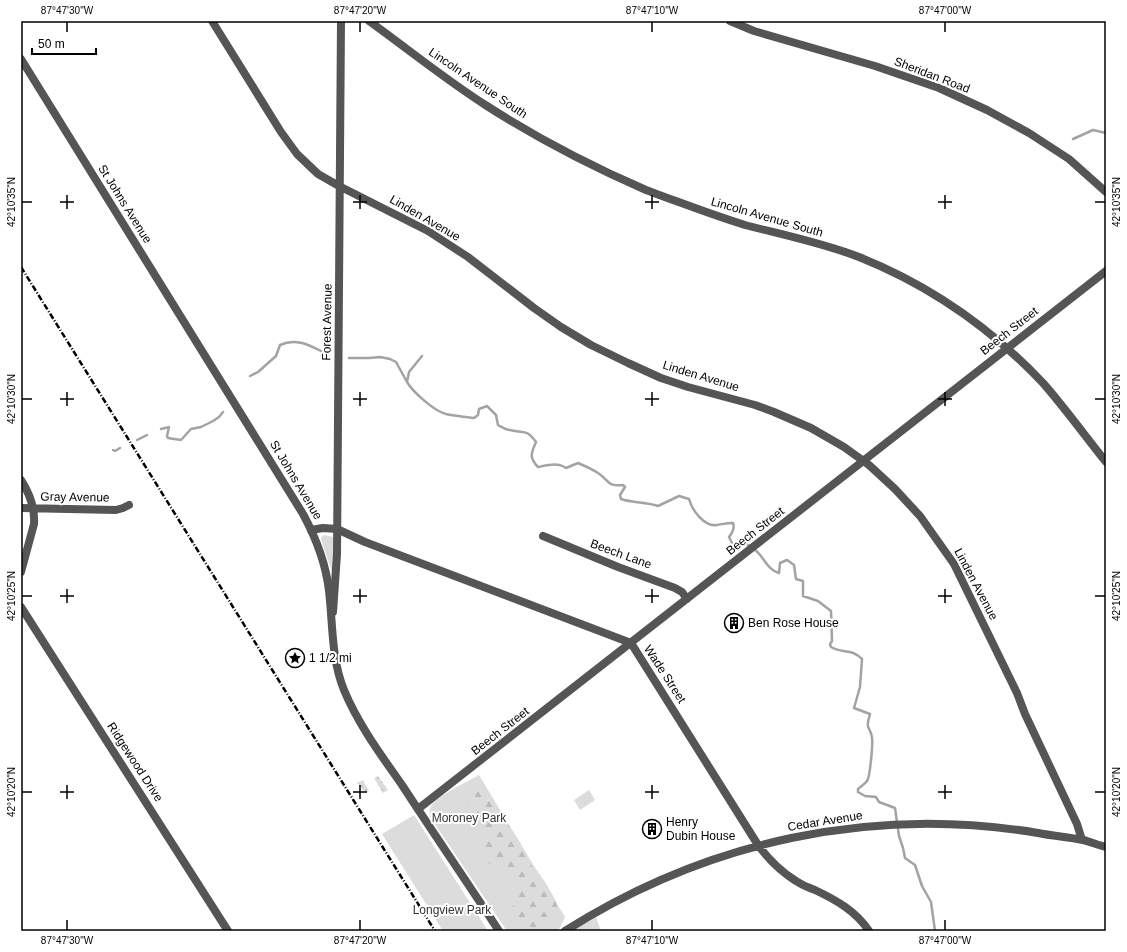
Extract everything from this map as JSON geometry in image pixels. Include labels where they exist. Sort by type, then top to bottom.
[{"type":"street","name":"Linden Avenue","points":[[212,21],[281,132],[297,154],[318,174],[428,231],[491,274],[534,308],[590,345],[661,378],[755,405],[811,428],[844,447],[869,465],[895,489],[920,516],[954,564],[1017,693],[1025,714],[1078,824],[1082,840]]},
{"type":"street","name":"Forest Avenue","points":[[332,624],[337,574],[341,21]]},
{"type":"street","name":"Lincoln Avenue South","points":[[369,21],[486,105],[551,144],[603,171],[649,191],[743,224],[826,246],[858,257],[890,270],[953,307],[1007,348],[1044,385],[1106,462]]},
{"type":"street","name":"Sheridan Road","points":[[730,21],[754,31],[875,66],[939,88],[987,110],[1029,133],[1069,159],[1106,192]]},
{"type":"street","name":"St Johns Avenue","points":[[21,59],[280,475],[311,530],[321,557],[329,590],[334,650],[338,673],[353,709],[499,931]]},
{"type":"street","name":"Beech Street","points":[[418,809],[1106,271]]},
{"type":"street","points":[[21,480],[28,492],[33,508],[34,524],[21,572]]},
{"type":"street","name":"Gray Avenue","points":[[21,508],[116,510],[128,505]]},
{"type":"street","name":"Wade Street","points":[[311,530],[323,528],[337,529],[365,542],[631,643],[758,845],[777,868],[797,882],[842,904],[864,923],[868,931]]},
{"type":"street","name":"Beech Lane","points":[[543,536],[618,567],[675,588],[682,592],[687,599]]},
{"type":"street","name":"Ridgewood Drive","points":[[21,607],[228,931]]},
{"type":"street","name":"Cedar Avenue","points":[[565,931],[588,916],[677,872],[758,845],[810,834],[898,824],[974,825],[1003,827],[1082,840],[1106,847]]},
{"type":"green space","points":[[324,535],[334,537],[333,575],[321,539]]},
{"type":"green space","name":"Moroney Park","points":[[479,775],[565,917],[560,928],[556,931],[507,931],[430,816],[430,808],[438,799]]},
{"type":"green space","points":[[378,776],[388,790],[383,793],[374,778]]},
{"type":"green space","points":[[363,780],[369,791],[365,793],[357,783]]},
{"type":"green space","points":[[478,781],[521,844],[526,860],[537,871],[555,899],[559,913],[540,928],[528,931],[516,926],[509,917],[516,897],[516,884],[501,869],[490,864],[480,851],[483,828],[481,822],[466,800],[466,790]]},
{"type":"green space","points":[[589,790],[595,800],[580,810],[574,800]]},
{"type":"green space","name":"Longview Park","points":[[414,815],[488,931],[443,931],[382,834]]},
{"type":"green space","points":[[596,917],[601,931],[573,931]]},
{"type":"waterway","points":[[1073,139],[1093,130],[1106,133]]},
{"type":"waterway","points":[[250,376],[258,372],[276,356],[280,345],[285,343],[301,343],[321,351]]},
{"type":"waterway","points":[[422,356],[409,372],[407,382],[419,396],[441,412],[456,416],[474,418],[478,415],[479,409],[487,406],[496,415],[498,425],[507,430],[527,433],[533,438],[536,442],[532,452],[532,458],[538,467],[560,465],[566,468],[578,463],[598,473],[611,484],[623,485],[625,487],[620,495],[621,499],[658,506],[679,496],[689,499],[696,513],[703,521],[712,525],[733,523],[733,529],[729,537],[732,543],[736,544],[740,541],[750,546]]},
{"type":"waterway","points":[[349,358],[380,357],[390,359],[396,362],[407,382]]},
{"type":"waterway","points":[[161,429],[169,427],[168,438],[181,440],[191,429],[201,427],[213,421],[223,412]]},
{"type":"waterway","points":[[137,440],[147,435]]},
{"type":"waterway","points":[[113,450],[115,451],[120,448]]},
{"type":"waterway","points":[[754,549],[771,569],[779,573],[780,563],[787,560],[794,565],[796,579],[803,581],[803,596],[818,601],[831,611],[831,647],[854,653],[862,659],[860,687],[854,708],[870,714],[868,725],[872,736],[872,746],[868,778],[866,782],[858,789],[858,792],[865,796],[876,797],[879,802],[895,808],[899,836],[905,858],[915,865],[922,886],[931,902],[935,931]]},
{"type":"railway","points":[[21,267],[435,931]]},
{"type":"place","name":"Ben Rose House","points":[[734,623]]},
{"type":"place","name":"1 1/2 mi","points":[[295,658]]},
{"type":"place","name":"Henry Dubin House","points":[[652,829]]}]
